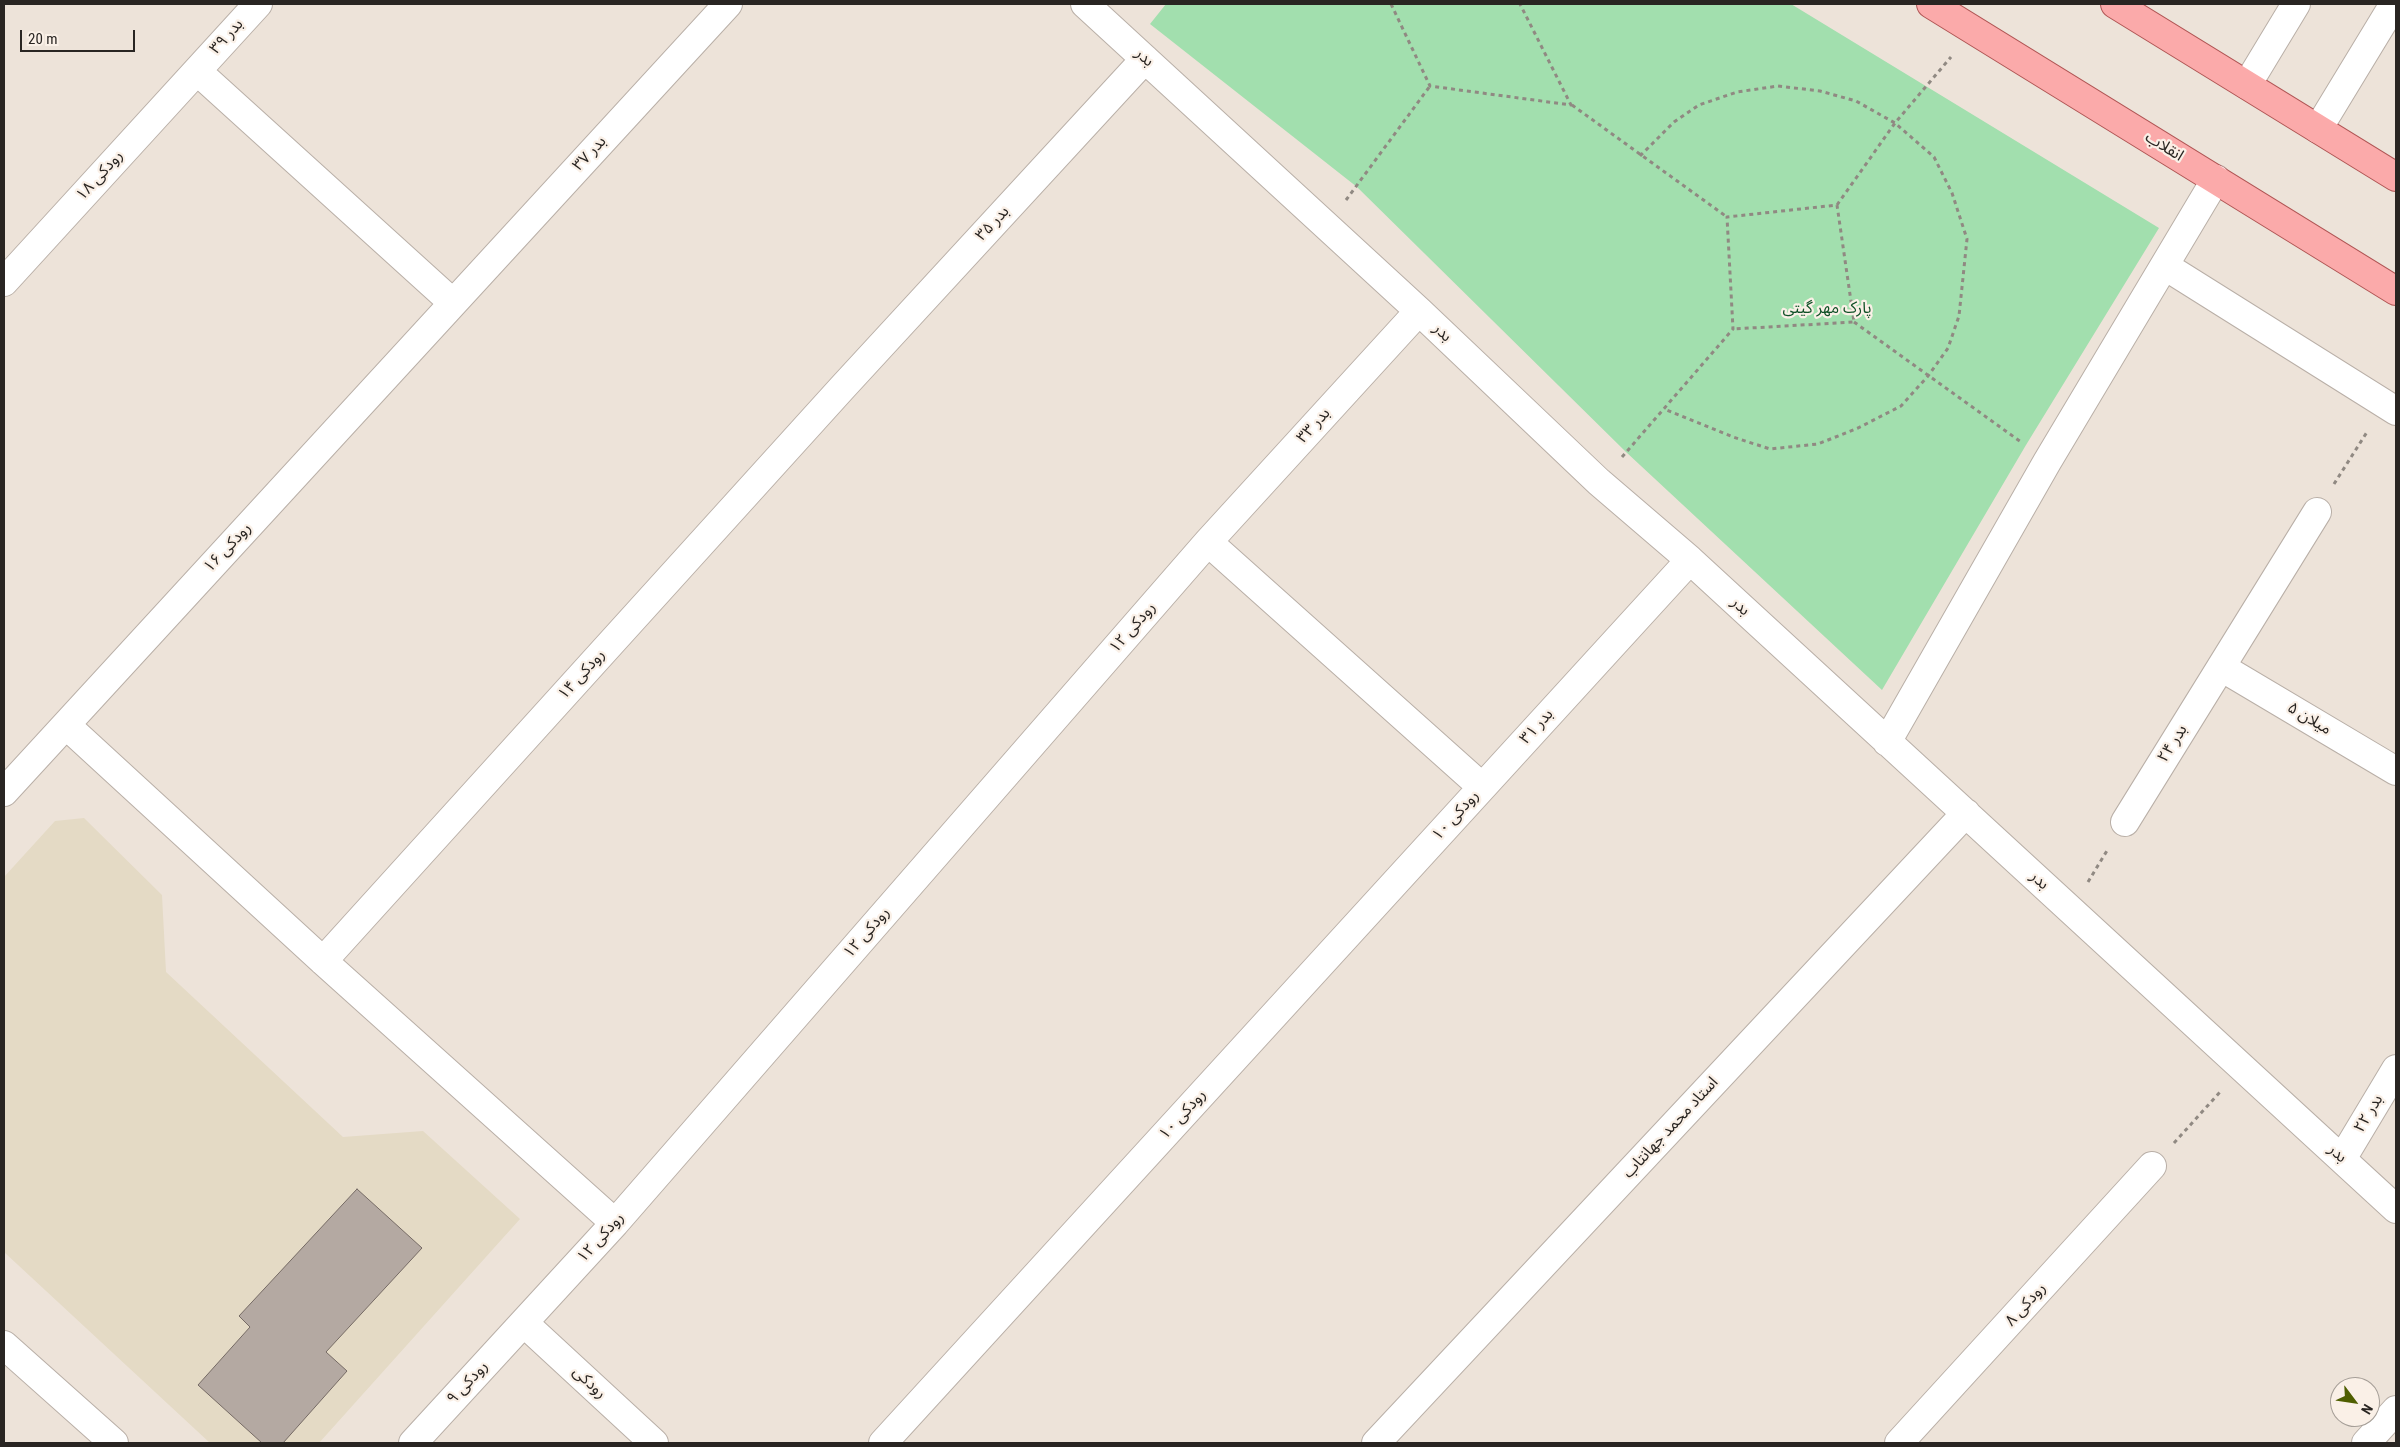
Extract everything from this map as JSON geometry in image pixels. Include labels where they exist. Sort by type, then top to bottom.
[{"type":"main road","name":"انقلاب","points":[[1931,4],[2396,291]]},
{"type":"main road","points":[[2115,4],[2396,177]]},
{"type":"street","name":"بدر ۳۹","points":[[197,71],[258,4]]},
{"type":"street","name":"بدر ۳۷","points":[[453,304],[728,4]]},
{"type":"street","name":"بدر","points":[[1085,4],[1419,311],[1599,482],[1690,560],[2396,1209]]},
{"type":"street","points":[[2247,85],[2296,4]]},
{"type":"street","points":[[2318,129],[2394,4]]},
{"type":"street","name":"بدر ۳۵","points":[[842,388],[1145,59]]},
{"type":"street","name":"رودکی ۱۸","points":[[4,282],[197,71]]},
{"type":"street","points":[[197,71],[453,304]]},
{"type":"street","points":[[1888,742],[2048,462],[2216,179]]},
{"type":"street","points":[[2165,266],[2390,407]]},
{"type":"street","name":"رودکی ۱۶","points":[[4,792],[453,304]]},
{"type":"street","name":"بدر ۳۳","points":[[1208,542],[1419,311]]},
{"type":"street","name":"رودکی ۱۴","points":[[323,961],[842,388]]},
{"type":"street","name":"بدر ۲۴","points":[[2125,822],[2317,512]]},
{"type":"street","points":[[1208,542],[1482,787]]},
{"type":"street","name":"رودکی ۱۲","points":[[524,1322],[615,1223],[1208,542]]},
{"type":"street","name":"بدر ۳۱","points":[[1482,787],[1690,560]]},
{"type":"street","name":"میلان ۵","points":[[2221,667],[2396,771]]},
{"type":"street","points":[[66,725],[323,961],[615,1223]]},
{"type":"street","name":"رودکی ۱۰","points":[[883,1443],[1482,787]]},
{"type":"street","name":"استاد محمد جهانتاب","points":[[1376,1443],[1966,813]]},
{"type":"street","name":"بدر ۲۲","points":[[2342,1159],[2396,1069]]},
{"type":"street","name":"رودکی ۸","points":[[1899,1443],[2152,1166]]},
{"type":"street","name":"رودکی ۹","points":[[413,1443],[524,1322]]},
{"type":"street","name":"رودکی","points":[[524,1322],[654,1443]]},
{"type":"street","points":[[4,1345],[114,1443]]},
{"type":"street","points":[[2366,1443],[2396,1410]]},
{"type":"path","points":[[1391,4],[1430,86]]},
{"type":"path","points":[[1520,4],[1571,105],[1728,217],[1837,205]]},
{"type":"path","points":[[1854,322],[1837,205],[1895,123],[1974,30]]},
{"type":"path","points":[[1430,86],[1571,105]]},
{"type":"path","points":[[1324,224],[1357,187],[1430,86]]},
{"type":"path","points":[[1640,156],[1674,122],[1699,105],[1737,92],[1778,86],[1820,91],[1856,101],[1895,123],[1934,158],[1952,193],[1967,239],[1959,316],[1948,348],[1928,376],[1901,406],[1858,428],[1818,444],[1770,449],[1732,437],[1664,409]]},
{"type":"path","points":[[1599,482],[1733,329],[1728,217]]},
{"type":"path","points":[[1733,329],[1854,322],[2048,462]]},
{"type":"path","points":[[2317,512],[2390,407]]},
{"type":"path","points":[[2070,910],[2125,822]]},
{"type":"path","points":[[2152,1166],[2243,1068]]},
{"type":"shaded area","points":[[84,818],[162,895],[166,972],[343,1137],[423,1131],[520,1219],[319,1443],[210,1443],[4,1252],[4,877],[55,821]]},
{"type":"green space","name":"پارک مهر گیتی","points":[[1166,4],[1791,4],[2159,228],[2026,445],[1882,690],[1626,452],[1357,187],[1150,24]]},
{"type":"building","points":[[357,1189],[422,1248],[326,1352],[347,1371],[283,1443],[262,1443],[198,1385],[250,1327],[239,1316]]}]
